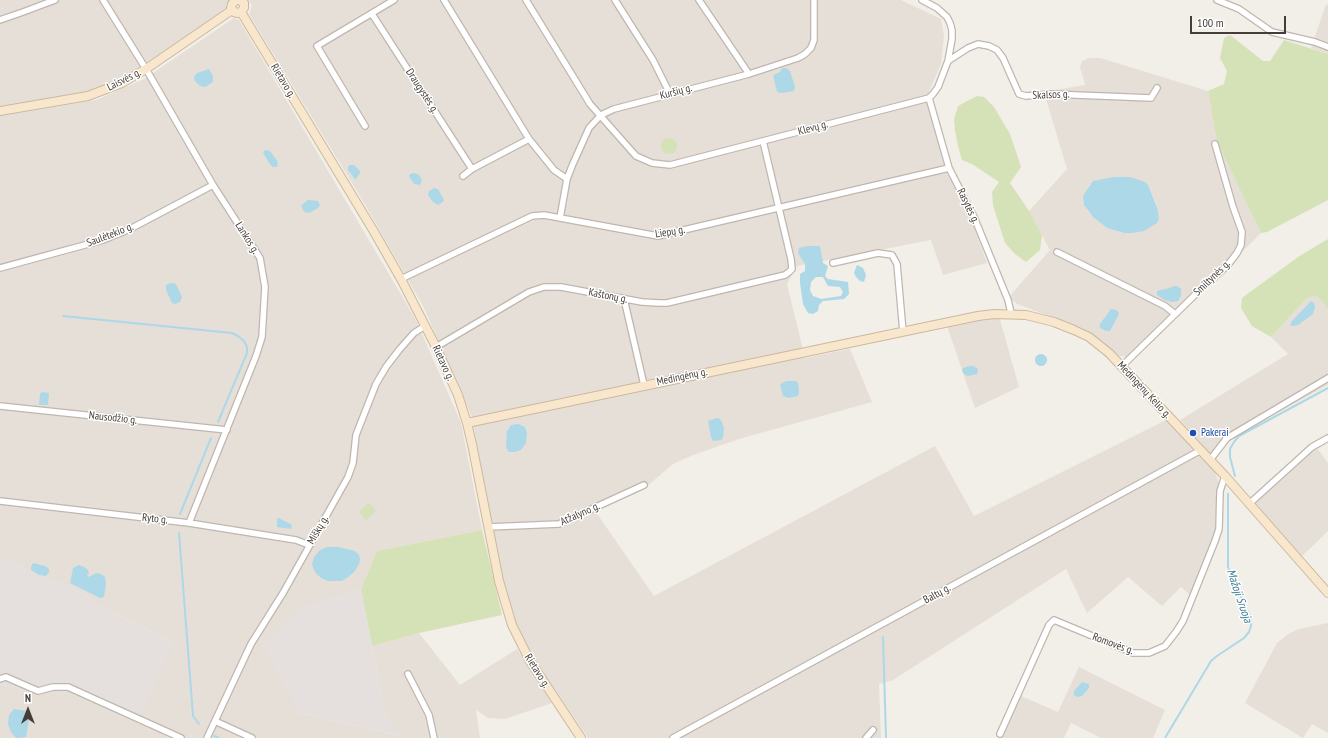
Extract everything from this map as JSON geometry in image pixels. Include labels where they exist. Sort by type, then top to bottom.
[{"type":"street","points":[[0,20],[55,0]]},
{"type":"street","name":"Lankos g.","points":[[103,0],[146,69],[213,185],[260,258],[265,287],[262,337],[256,356],[189,522]]},
{"type":"street","points":[[365,126],[317,46],[394,0]]},
{"type":"street","points":[[444,0],[529,139],[554,170],[567,179]]},
{"type":"street","name":"Klevų g.","points":[[526,0],[590,104],[636,156],[660,165],[678,163],[928,98]]},
{"type":"street","points":[[615,0],[653,60],[670,94]]},
{"type":"street","points":[[698,0],[749,74]]},
{"type":"street","name":"Kuršių g.","points":[[560,218],[567,179],[572,166],[589,128],[601,115],[614,109],[749,74],[798,58],[811,48],[814,40],[814,0]]},
{"type":"street","points":[[922,0],[936,8],[947,17],[950,23],[952,39],[948,60],[938,87],[934,94],[928,98]]},
{"type":"street","points":[[1217,0],[1239,9],[1272,32],[1315,42],[1328,47]]},
{"type":"street","points":[[239,1],[244,8],[238,13],[232,10],[232,4],[239,1]]},
{"type":"street","name":"Laisvės g.","points":[[0,111],[88,96],[122,83],[146,69],[232,10]]},
{"type":"street","name":"Rietavo g.","points":[[241,12],[373,230],[401,279],[436,347],[458,395],[467,423],[499,581],[512,625],[530,661],[582,738]]},
{"type":"street","name":"Draugystės g.","points":[[372,14],[472,169]]},
{"type":"street","name":"Skalsos g.","points":[[948,60],[978,44],[989,46],[997,50],[1003,58],[1019,94],[1026,96],[1051,94],[1151,98],[1157,88]]},
{"type":"street","name":"Rasytės g.","points":[[928,98],[949,168],[974,217],[1008,300],[1011,314]]},
{"type":"street","points":[[463,176],[472,169],[529,139]]},
{"type":"street","points":[[763,141],[780,207]]},
{"type":"street","name":"Smiltynės g.","points":[[1122,366],[1227,266],[1241,245],[1242,232],[1233,207],[1216,144]]},
{"type":"street","name":"Liepų g.","points":[[401,279],[532,216],[544,215],[658,236],[949,168]]},
{"type":"street","name":"Saulėtekio g.","points":[[0,268],[103,240],[132,228],[213,185]]},
{"type":"street","name":"Kaštonų g.","points":[[436,347],[536,288],[561,287],[650,303],[667,303],[785,275],[792,269],[792,259],[780,207]]},
{"type":"street","points":[[1057,252],[1165,306],[1175,314]]},
{"type":"street","points":[[833,263],[878,253],[892,255],[897,264],[900,333]]},
{"type":"street","points":[[626,299],[625,303],[644,385]]},
{"type":"street","name":"Medingėnų Kelio g.","points":[[900,333],[978,316],[1011,314],[1041,318],[1074,330],[1098,344],[1122,366],[1225,476],[1328,593]]},
{"type":"street","name":"Miškų g.","points":[[207,738],[251,644],[283,593],[351,471],[356,435],[376,384],[386,367],[399,350],[414,333],[425,326]]},
{"type":"street","name":"Medingėnų g.","points":[[467,423],[900,333]]},
{"type":"street","points":[[1210,460],[1227,438],[1328,378]]},
{"type":"street","name":"Nausodžio g.","points":[[0,406],[227,430]]},
{"type":"street","points":[[1249,504],[1312,447],[1328,438]]},
{"type":"street","name":"Baltų g.","points":[[673,738],[1200,450]]},
{"type":"street","name":"Romovės g.","points":[[1000,734],[1049,625],[1054,620],[1133,653],[1149,652],[1165,646],[1183,621],[1215,541],[1219,529],[1220,491],[1225,476]]},
{"type":"street","name":"Atžalyno g.","points":[[488,527],[559,524],[644,485]]},
{"type":"street","name":"Ryto g.","points":[[0,501],[189,522],[296,540],[309,545]]},
{"type":"street","points":[[408,674],[429,714],[434,738]]},
{"type":"street","points":[[0,679],[6,677],[38,691],[53,687],[68,687],[181,738]]},
{"type":"street","points":[[215,721],[252,738]]},
{"type":"street","points":[[866,738],[874,730]]},
{"type":"shaded area","points":[[0,0],[231,0],[229,8],[123,78],[88,92],[0,107]]},
{"type":"shaded area","points":[[248,0],[901,0],[941,19],[944,36],[941,64],[929,92],[930,106],[946,172],[962,197],[987,263],[943,275],[931,240],[797,266],[787,284],[805,358],[850,349],[872,402],[739,439],[693,455],[673,464],[646,487],[595,511],[654,596],[935,446],[974,516],[1168,419],[1214,470],[1219,483],[1217,520],[1214,535],[1191,596],[1181,587],[1162,606],[1128,577],[1087,613],[1066,569],[893,680],[879,684],[881,738],[588,738],[531,655],[515,622],[500,569],[472,417],[423,306],[363,201],[249,14],[252,6]]},
{"type":"shaded area","points":[[1326,4],[1328,5],[1328,54],[1311,48]]},
{"type":"shaded area","points":[[234,18],[239,20],[416,320],[461,423],[482,530],[377,551],[361,589],[298,610],[299,713],[400,736],[385,714],[372,646],[419,633],[460,685],[517,649],[552,703],[505,719],[488,718],[476,710],[480,738],[0,738],[0,684],[39,695],[174,641],[94,604],[87,595],[0,558],[0,116],[96,100],[144,79]]},
{"type":"shaded area","points":[[1089,58],[1100,58],[1208,91],[1217,142],[1261,233],[1241,253],[1235,253],[1127,357],[1115,355],[1102,341],[1079,327],[1017,304],[1009,297],[1050,250],[1029,211],[1067,169],[1044,92],[1085,85],[1080,67],[1082,61]],"holes":[[[1090,184],[1148,185],[1158,209],[1159,219],[1132,233],[1124,233],[1107,228],[1093,217],[1087,210],[1083,201]]]},
{"type":"shaded area","points":[[1313,296],[1319,298],[1328,309],[1328,385],[1231,439],[1215,459],[1180,420],[1288,354],[1271,337],[1307,298]]},
{"type":"shaded area","points":[[999,316],[1019,387],[975,408],[947,326]]},
{"type":"shaded area","points":[[1317,448],[1328,463],[1328,531],[1302,556],[1254,505]]},
{"type":"shaded area","points":[[0,558],[87,595],[94,604],[174,641],[139,721],[63,689],[39,695],[0,684]]},
{"type":"shaded area","points":[[361,589],[385,714],[401,736],[299,713],[263,645],[298,610]]},
{"type":"shaded area","points":[[1328,623],[1328,733],[1312,724],[1303,738],[1245,703],[1277,643],[1288,634],[1299,629]]},
{"type":"shaded area","points":[[1079,667],[1165,710],[1153,738],[1101,738],[1071,723],[1064,738],[1002,738],[1021,696],[1058,712]]},
{"type":"green space","points":[[1230,35],[1263,61],[1270,61],[1284,40],[1328,54],[1328,200],[1267,232],[1261,233],[1217,142],[1208,91],[1224,84],[1227,71],[1220,58],[1224,38]]},
{"type":"green space","points":[[977,96],[984,97],[994,107],[1010,134],[1021,167],[1010,183],[1029,211],[1042,235],[1040,250],[1026,262],[1015,254],[1005,243],[993,205],[992,192],[999,182],[972,164],[962,160],[958,146],[954,119],[958,106]]},
{"type":"green space","points":[[669,138],[675,140],[677,146],[675,152],[669,154],[663,152],[661,146],[663,140]]},
{"type":"green space","points":[[1328,239],[1328,309],[1319,298],[1313,296],[1307,298],[1271,337],[1252,326],[1241,308],[1242,298],[1298,257]]},
{"type":"green space","points":[[369,503],[376,511],[366,520],[359,512]]},
{"type":"green space","points":[[482,530],[502,615],[419,633],[372,646],[361,589],[377,551]]},
{"type":"water","points":[[782,68],[786,68],[790,71],[795,87],[794,91],[782,93],[777,92],[773,75],[780,72]]},
{"type":"water","points":[[209,69],[213,76],[213,82],[205,87],[200,86],[194,80],[194,77],[197,73]]},
{"type":"water","points":[[265,150],[270,151],[278,162],[277,167],[273,167],[269,163],[263,152]]},
{"type":"water","points":[[350,165],[354,165],[360,171],[356,179],[348,170]]},
{"type":"water","points":[[414,173],[419,175],[422,180],[420,185],[414,184],[409,176],[410,174]]},
{"type":"water","points":[[1114,177],[1130,177],[1145,182],[1148,185],[1158,210],[1159,219],[1157,223],[1144,231],[1124,233],[1107,228],[1093,217],[1084,205],[1083,196],[1093,181]]},
{"type":"water","points":[[434,188],[438,189],[444,200],[438,205],[433,202],[428,195],[429,191]]},
{"type":"water","points":[[308,200],[318,201],[320,205],[311,212],[306,213],[301,206]]},
{"type":"water","points":[[807,246],[820,246],[823,263],[828,266],[825,276],[828,279],[848,282],[849,294],[844,299],[823,301],[819,305],[818,311],[813,314],[808,313],[803,304],[800,283],[800,274],[805,271],[805,264],[798,253],[799,248]],"holes":[[[816,277],[823,277],[828,286],[840,287],[843,292],[841,296],[821,299],[813,296],[810,290],[811,282]]]},
{"type":"water","points":[[857,265],[863,268],[866,275],[864,282],[860,281],[854,273]]},
{"type":"water","points":[[171,283],[176,284],[182,297],[180,302],[175,304],[172,303],[166,290],[166,285]]},
{"type":"water","points":[[1174,286],[1181,289],[1181,296],[1178,301],[1172,302],[1165,300],[1157,295],[1157,291]]},
{"type":"water","points":[[1311,301],[1314,303],[1315,307],[1313,314],[1298,325],[1290,325],[1292,321]]},
{"type":"water","points":[[1111,309],[1117,310],[1119,314],[1110,331],[1106,331],[1100,328],[1100,324]]},
{"type":"water","points":[[1039,354],[1043,354],[1047,360],[1043,366],[1039,366],[1035,362],[1035,358]]},
{"type":"water","points":[[973,366],[978,369],[977,374],[968,376],[964,374],[962,371],[963,368]]},
{"type":"water","points":[[787,381],[796,381],[798,383],[798,396],[789,398],[783,396],[780,385]]},
{"type":"water","points":[[42,392],[49,393],[48,405],[39,405],[40,394]]},
{"type":"water","points":[[717,418],[722,422],[724,429],[723,437],[721,440],[713,441],[708,421]]},
{"type":"water","points":[[518,424],[525,427],[527,433],[526,443],[521,450],[509,452],[506,448],[507,431],[511,425]]},
{"type":"water","points":[[279,518],[292,525],[291,529],[277,527],[277,519]]},
{"type":"water","points":[[327,547],[338,547],[355,551],[359,555],[359,564],[355,571],[342,581],[328,581],[321,578],[315,572],[312,565],[314,557],[320,550]]},
{"type":"water","points":[[33,563],[45,566],[49,569],[46,576],[39,575],[31,570]]},
{"type":"water","points":[[79,565],[88,570],[88,577],[97,573],[105,577],[106,584],[104,597],[100,598],[70,583],[73,568]]},
{"type":"water","points":[[1082,682],[1089,684],[1089,688],[1082,696],[1077,697],[1074,695],[1074,691]]},
{"type":"water","points":[[14,709],[26,711],[30,715],[26,737],[16,738],[11,732],[8,724],[9,715]]},
{"type":"waterway","points":[[63,316],[232,333],[238,336],[244,341],[247,347],[247,353],[218,422]]},
{"type":"waterway","name":"Mažoji Sruoja","points":[[1235,476],[1230,457],[1230,449],[1239,436],[1328,388]]},
{"type":"waterway","points":[[180,514],[211,438]]},
{"type":"waterway","name":"Mažoji Sruoja","points":[[1165,738],[1211,661],[1244,638],[1249,632],[1251,626],[1251,619],[1228,567],[1228,494]]},
{"type":"waterway","points":[[179,533],[193,716],[199,724]]},
{"type":"waterway","points":[[883,637],[886,738]]},
{"type":"waterway","points":[[214,736],[219,738]]},
{"type":"place","name":"Pakerai","points":[[1193,433]]}]
